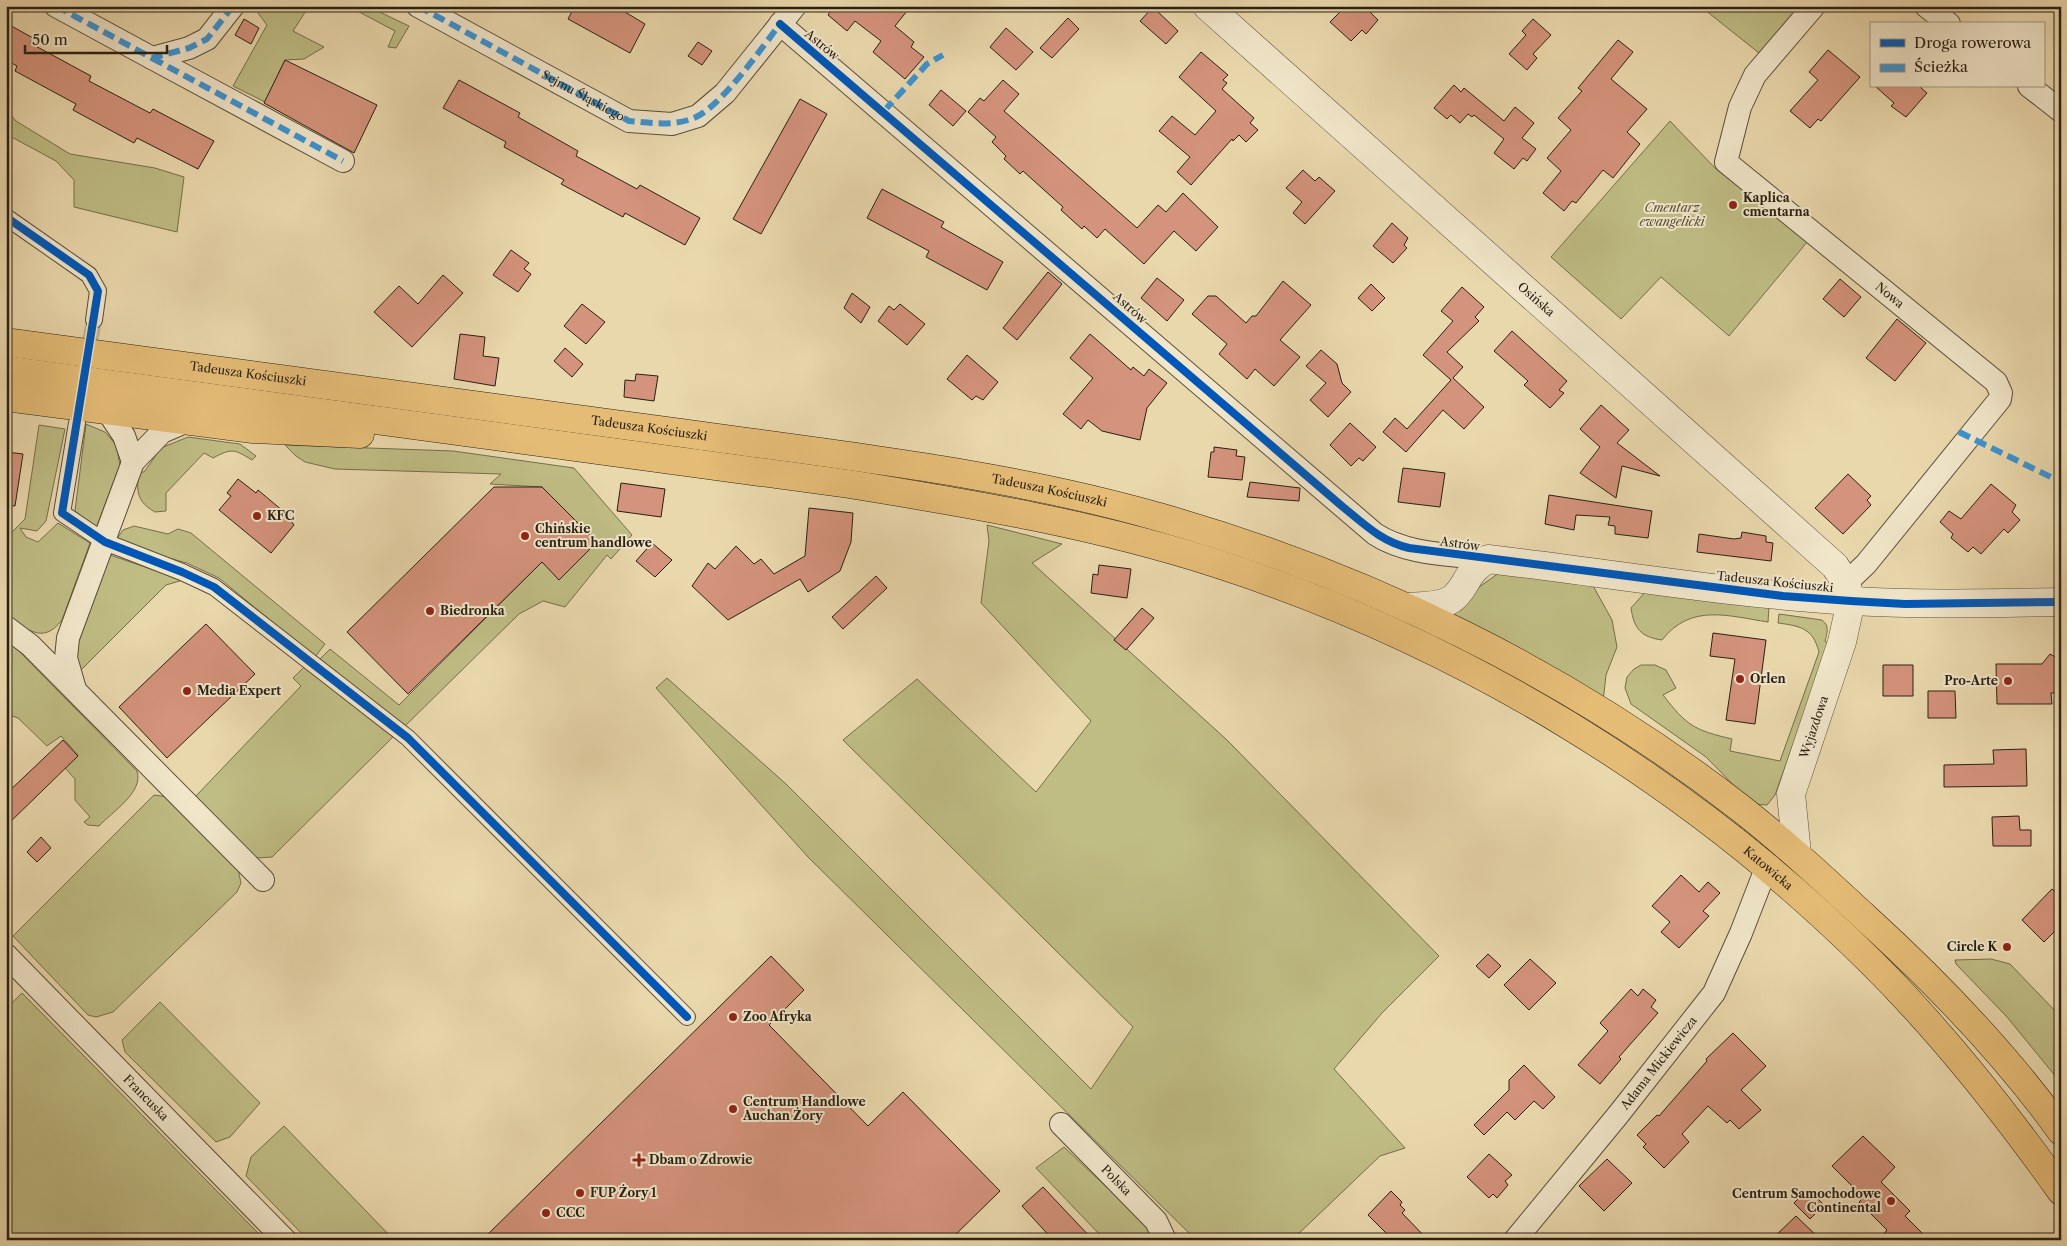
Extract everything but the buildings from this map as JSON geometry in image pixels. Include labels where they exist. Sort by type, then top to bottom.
[{"type":"main road","name":"Tadeusza Kościuszki","points":[[6,342],[852,457],[1053,491],[1157,516],[1232,539],[1336,578],[1406,607]]},
{"type":"main road","points":[[6,370],[456,431]]},
{"type":"main road","points":[[6,397],[253,429],[396,435],[456,431]]},
{"type":"main road","name":"Katowicka","points":[[456,431],[849,484],[1051,520],[1147,543],[1218,564],[1338,608],[1399,636],[1530,702],[1617,757],[1709,821],[1767,866],[1873,964],[1924,1020],[1980,1086],[2061,1192]]},
{"type":"main road","points":[[1406,607],[1543,677],[1630,730],[1736,805],[1796,854],[1892,942],[1948,997],[1994,1047],[2061,1130]]},
{"type":"street","points":[[56,6],[342,161]]},
{"type":"street","points":[[152,58],[189,48],[206,39],[233,6]]},
{"type":"street","name":"Sejmu Śląskiego","points":[[418,6],[629,121],[652,124],[672,124],[698,116],[725,93],[780,24]]},
{"type":"street","points":[[780,24],[795,6]]},
{"type":"street","name":"Osińska","points":[[1207,6],[1814,546],[1835,566],[1849,592]]},
{"type":"street","name":"Nowa","points":[[1814,6],[1754,75],[1740,106],[1726,162],[1996,382],[2001,393],[2000,399],[1978,428],[1866,564],[1849,592]]},
{"type":"street","points":[[1926,6],[1946,22]]},
{"type":"street","name":"Astrów","points":[[780,24],[1375,534],[1390,543],[1408,548],[1488,559]]},
{"type":"street","points":[[2032,88],[2061,111]]},
{"type":"street","points":[[6,218],[89,274],[98,291],[94,320]]},
{"type":"street","points":[[106,409],[124,436],[133,462]]},
{"type":"street","points":[[75,691],[66,658],[68,638],[133,462],[162,432],[190,420]]},
{"type":"street","points":[[77,423],[62,513],[105,542],[182,572],[214,587],[408,738],[687,1017]]},
{"type":"street","name":"Tadeusza Kościuszki","points":[[1406,607],[1439,604],[1452,599],[1472,570],[1488,559],[1783,596],[1849,592],[1905,604],[2061,602]]},
{"type":"street","name":"Wyjazdowa","points":[[1796,854],[1791,794],[1842,642],[1849,592]]},
{"type":"street","points":[[6,627],[30,645],[263,880]]},
{"type":"street","points":[[30,645],[45,648],[58,646],[68,638]]},
{"type":"street","name":"Adama Mickiewicza","points":[[1515,1240],[1618,1115],[1714,993],[1741,933],[1767,866]]},
{"type":"street","name":"Francuska","points":[[6,955],[285,1240]]},
{"type":"street","name":"Polska","points":[[1061,1124],[1156,1221],[1165,1240]]},
{"type":"green space","points":[[253,6],[309,6],[293,31],[324,47],[304,59],[285,60],[265,102],[233,86],[267,25]]},
{"type":"green space","points":[[348,6],[367,6],[409,26],[396,48],[388,47],[395,31]]},
{"type":"green space","points":[[1700,6],[1801,6],[1759,53]]},
{"type":"green space","points":[[6,109],[16,121],[70,154],[155,168],[184,177],[177,232],[74,207],[74,180],[56,161],[6,134]]},
{"type":"green space","name":"Cmentarz ewangelicki","points":[[1670,121],[1715,168],[1808,241],[1729,336],[1661,277],[1621,319],[1551,257]]},
{"type":"green space","points":[[86,424],[105,432],[116,445],[120,465],[96,528],[75,511]]},
{"type":"green space","points":[[39,425],[65,429],[46,521],[37,531],[20,528],[26,537],[38,542],[58,523],[90,543],[62,620],[55,628],[41,633],[28,629],[6,615],[6,538],[25,519]]},
{"type":"green space","points":[[188,437],[240,444],[256,456],[252,460],[237,452],[229,451],[213,458],[204,453],[166,493],[166,511],[155,512],[144,504],[139,495],[139,472],[144,472],[161,448]]},
{"type":"green space","points":[[285,445],[453,451],[574,468],[632,535],[611,559],[607,555],[565,607],[543,601],[519,614],[404,727],[319,660],[330,649],[399,705],[542,562],[559,579],[595,542],[542,487],[490,484],[501,474],[335,469],[305,462]]},
{"type":"green space","points":[[987,525],[1062,544],[1032,563],[1227,740],[1439,956],[1382,1013],[1334,1069],[1405,1148],[1380,1156],[1292,1240],[1196,1240],[808,857],[656,688],[667,678],[786,784],[1091,1089],[1133,1027],[843,740],[917,679],[1036,792],[1091,721],[981,603],[989,541]]},
{"type":"green space","points":[[134,526],[168,534],[178,529],[191,533],[325,644],[315,657],[219,578],[187,563],[136,549],[116,540],[123,530]]},
{"type":"green space","points":[[110,555],[183,580],[166,585],[80,671],[73,657]]},
{"type":"green space","points":[[1499,573],[1592,584],[1612,620],[1617,647],[1606,675],[1603,702],[1442,613]]},
{"type":"green space","points":[[1647,590],[1769,606],[1768,622],[1725,615],[1698,616],[1673,628],[1662,640],[1655,639],[1640,631],[1634,621],[1631,608]]},
{"type":"green space","points":[[1779,614],[1822,620],[1827,627],[1825,641],[1829,644],[1775,795],[1767,805],[1752,804],[1706,757],[1631,704],[1625,688],[1627,677],[1634,669],[1641,665],[1655,665],[1666,670],[1676,688],[1663,695],[1685,720],[1709,733],[1732,739],[1730,751],[1780,761],[1819,652],[1813,638],[1805,630],[1793,625],[1778,623]]},
{"type":"green space","points":[[6,638],[137,771],[138,779],[131,794],[99,826],[88,825],[84,822],[90,817],[75,800],[75,779],[65,768],[78,755],[61,736],[47,746],[18,718],[6,714]]},
{"type":"green space","points":[[304,667],[393,737],[272,857],[257,858],[195,797],[301,686],[293,678]]},
{"type":"green space","points":[[154,795],[168,797],[238,869],[241,883],[237,892],[113,1012],[96,1017],[88,1015],[13,936]]},
{"type":"green space","points":[[1991,959],[2010,964],[2061,1017],[2061,1083],[2007,1017],[1956,964],[1955,960]]},
{"type":"green space","points":[[22,993],[265,1240],[6,1240],[6,1009]]},
{"type":"green space","points":[[160,1002],[260,1103],[230,1137],[216,1142],[125,1052],[122,1040]]},
{"type":"green space","points":[[284,1126],[394,1240],[308,1240],[246,1176],[251,1157]]},
{"type":"green space","points":[[1064,1147],[1148,1226],[1153,1240],[1098,1240],[1101,1236],[1036,1168]]},
{"type":"tunnel","points":[[82,389],[94,320]]},
{"type":"marked path","points":[[56,6],[152,58],[189,48],[207,39],[233,6]]},
{"type":"marked path","points":[[418,6],[629,121],[655,123],[682,122],[698,116],[708,109],[742,74],[780,24]]},
{"type":"marked path","points":[[884,111],[927,64],[943,55]]},
{"type":"marked path","points":[[152,58],[343,161]]},
{"type":"marked path","points":[[1959,432],[2061,482]]},
{"type":"cycle path","points":[[780,24],[1343,507],[1374,532],[1390,541],[1409,548],[1783,596],[1905,604],[2061,602]]},
{"type":"cycle path","points":[[6,217],[89,275],[98,291],[62,513],[105,542],[182,572],[214,587],[408,738],[687,1017]]},
{"type":"place","name":"Kaplica cmentarna","points":[[1733,205]]},
{"type":"place","name":"KFC","points":[[257,516]]},
{"type":"place","name":"Chińskie centrum handlowe","points":[[525,536]]},
{"type":"place","name":"Biedronka","points":[[430,611]]},
{"type":"place","name":"Orlen","points":[[1740,679]]},
{"type":"place","name":"Pro-Arte","points":[[2008,681]]},
{"type":"place","name":"Media Expert","points":[[187,691]]},
{"type":"place","name":"Circle K","points":[[2007,947]]},
{"type":"place","name":"Zoo Afryka","points":[[733,1017]]},
{"type":"place","name":"Centrum Handlowe Auchan Żory","points":[[733,1109]]},
{"type":"place","name":"Dbam o Zdrowie","points":[[639,1160]]},
{"type":"place","name":"FUP Żory 1","points":[[580,1193]]},
{"type":"place","name":"Centrum Samochodowe Continental","points":[[1891,1201]]},
{"type":"place","name":"CCC","points":[[546,1213]]}]
